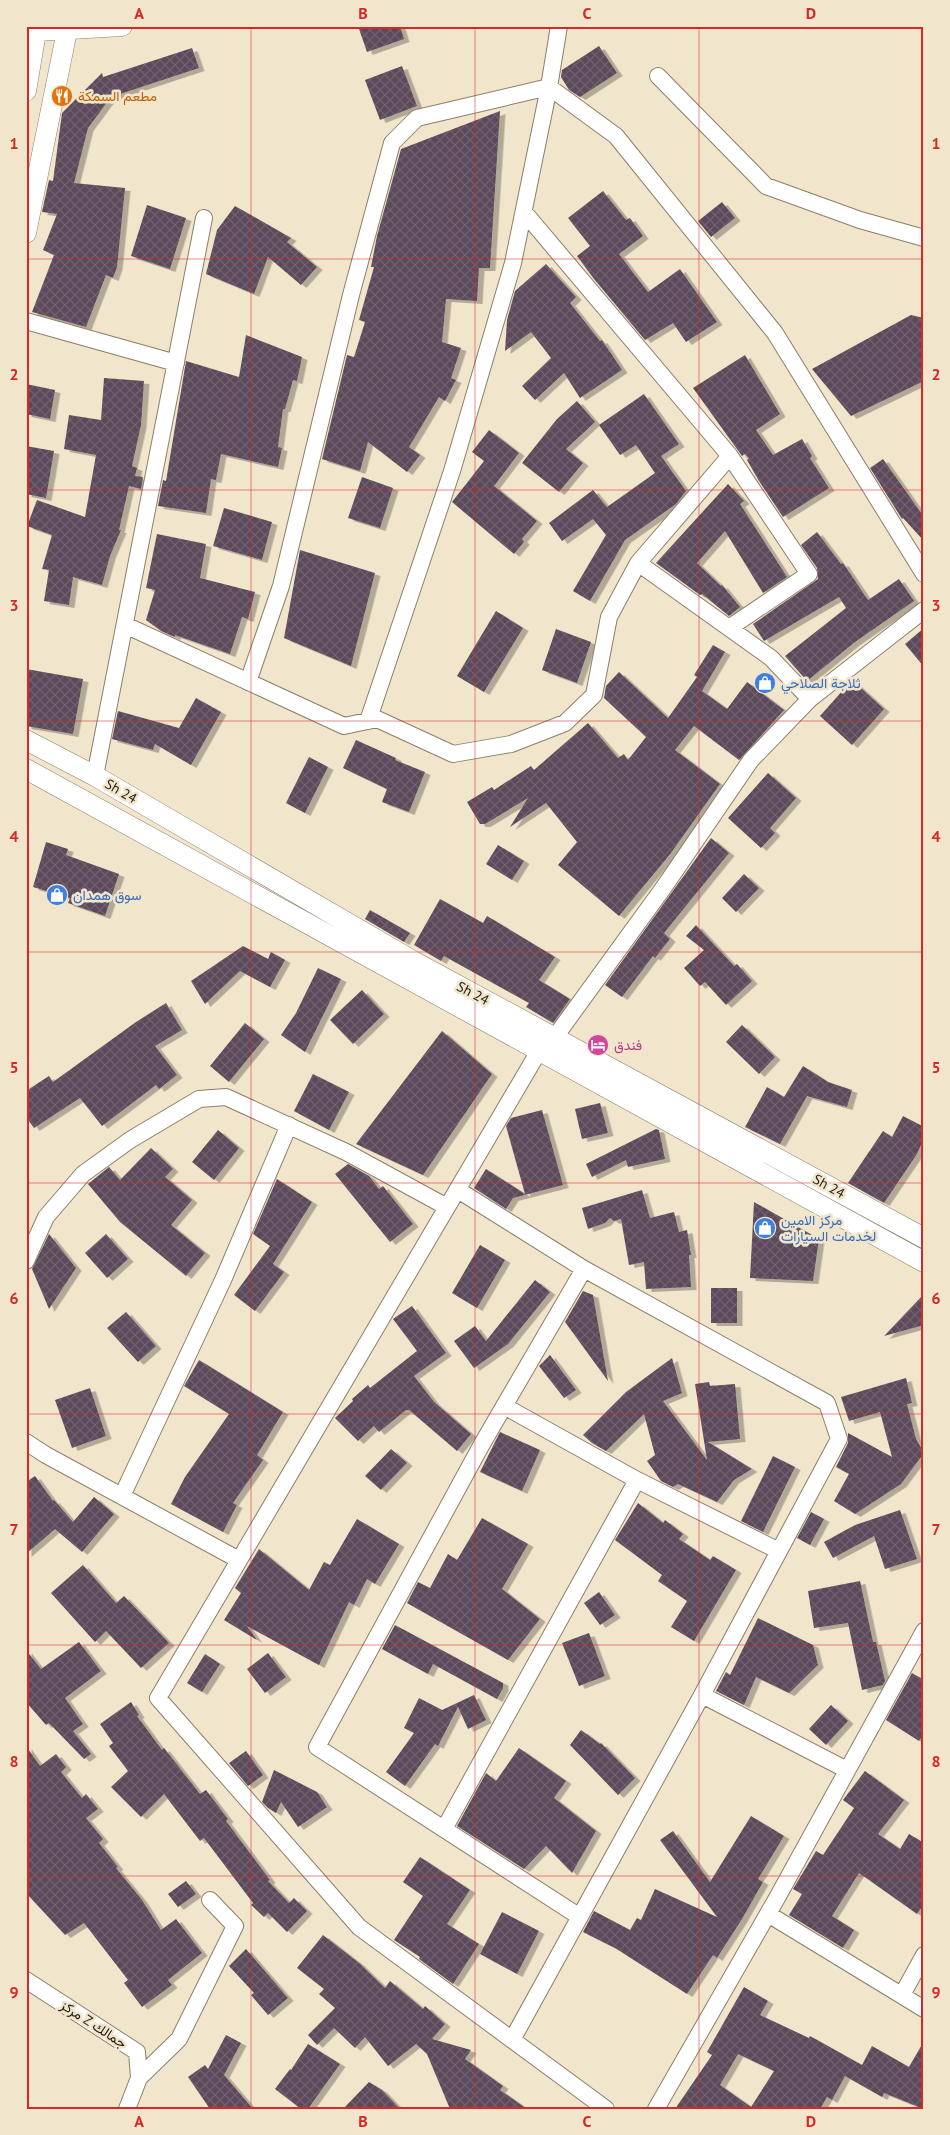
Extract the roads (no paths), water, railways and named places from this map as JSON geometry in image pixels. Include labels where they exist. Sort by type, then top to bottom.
[{"type":"street","points":[[26,91],[37,29],[122,26]]},
{"type":"street","points":[[368,721],[452,471],[513,263],[549,87],[559,26]]},
{"type":"street","points":[[26,233],[67,28]]},
{"type":"street","points":[[658,76],[766,186],[860,220],[924,238]]},
{"type":"street","points":[[248,682],[281,586],[351,294],[392,143],[417,118],[549,87],[616,136],[775,333],[924,574]]},
{"type":"street","points":[[524,212],[730,456],[809,574],[729,628]]},
{"type":"street","points":[[95,776],[204,218]]},
{"type":"street","points":[[26,321],[176,363]]},
{"type":"street","points":[[125,625],[344,726],[377,719],[453,754],[512,744],[565,723],[594,695],[609,617],[638,563],[730,456]]},
{"type":"street","points":[[638,563],[771,658],[810,699]]},
{"type":"street","points":[[555,1037],[664,887],[751,760],[810,699],[924,610]]},
{"type":"street","name":"Sh 24","points":[[26,740],[95,776],[413,961],[924,1238]]},
{"type":"street","name":"Sh 24","points":[[26,769],[924,1262]]},
{"type":"street","points":[[26,784],[57,786]]},
{"type":"street","points":[[539,1052],[158,1698],[359,1927],[606,2109]]},
{"type":"street","points":[[26,1260],[46,1217],[83,1174],[130,1140],[199,1099],[226,1097],[346,1152],[447,1207]]},
{"type":"street","points":[[122,1496],[223,1280],[289,1125]]},
{"type":"street","points":[[458,1190],[584,1269],[827,1404],[839,1439],[702,1695],[512,2040]]},
{"type":"street","points":[[580,1917],[317,1747],[504,1406],[584,1269]]},
{"type":"street","points":[[504,1406],[637,1480],[779,1551]]},
{"type":"street","points":[[26,1442],[46,1455],[239,1560]]},
{"type":"street","points":[[444,1829],[637,1480]]},
{"type":"street","points":[[656,2109],[768,1914],[924,1631]]},
{"type":"street","points":[[702,1695],[848,1770]]},
{"type":"street","points":[[139,2078],[180,2039],[235,1926],[210,1900]]},
{"type":"street","points":[[768,1914],[924,2009]]},
{"type":"street","points":[[902,1994],[924,1955]]},
{"type":"street","name":"مركز Z جمالك","points":[[26,1980],[137,2052],[139,2078],[128,2109]]},
{"type":"place","name":"مطعم السمكة","points":[[62,96]]},
{"type":"place","name":"ثلاجة الصلاحي","points":[[765,683]]},
{"type":"place","name":"سوق همدان","points":[[57,895]]},
{"type":"place","name":"فندق","points":[[598,1045]]},
{"type":"place","name":"مركز الامين لخدمات السيارات","points":[[765,1228]]}]
